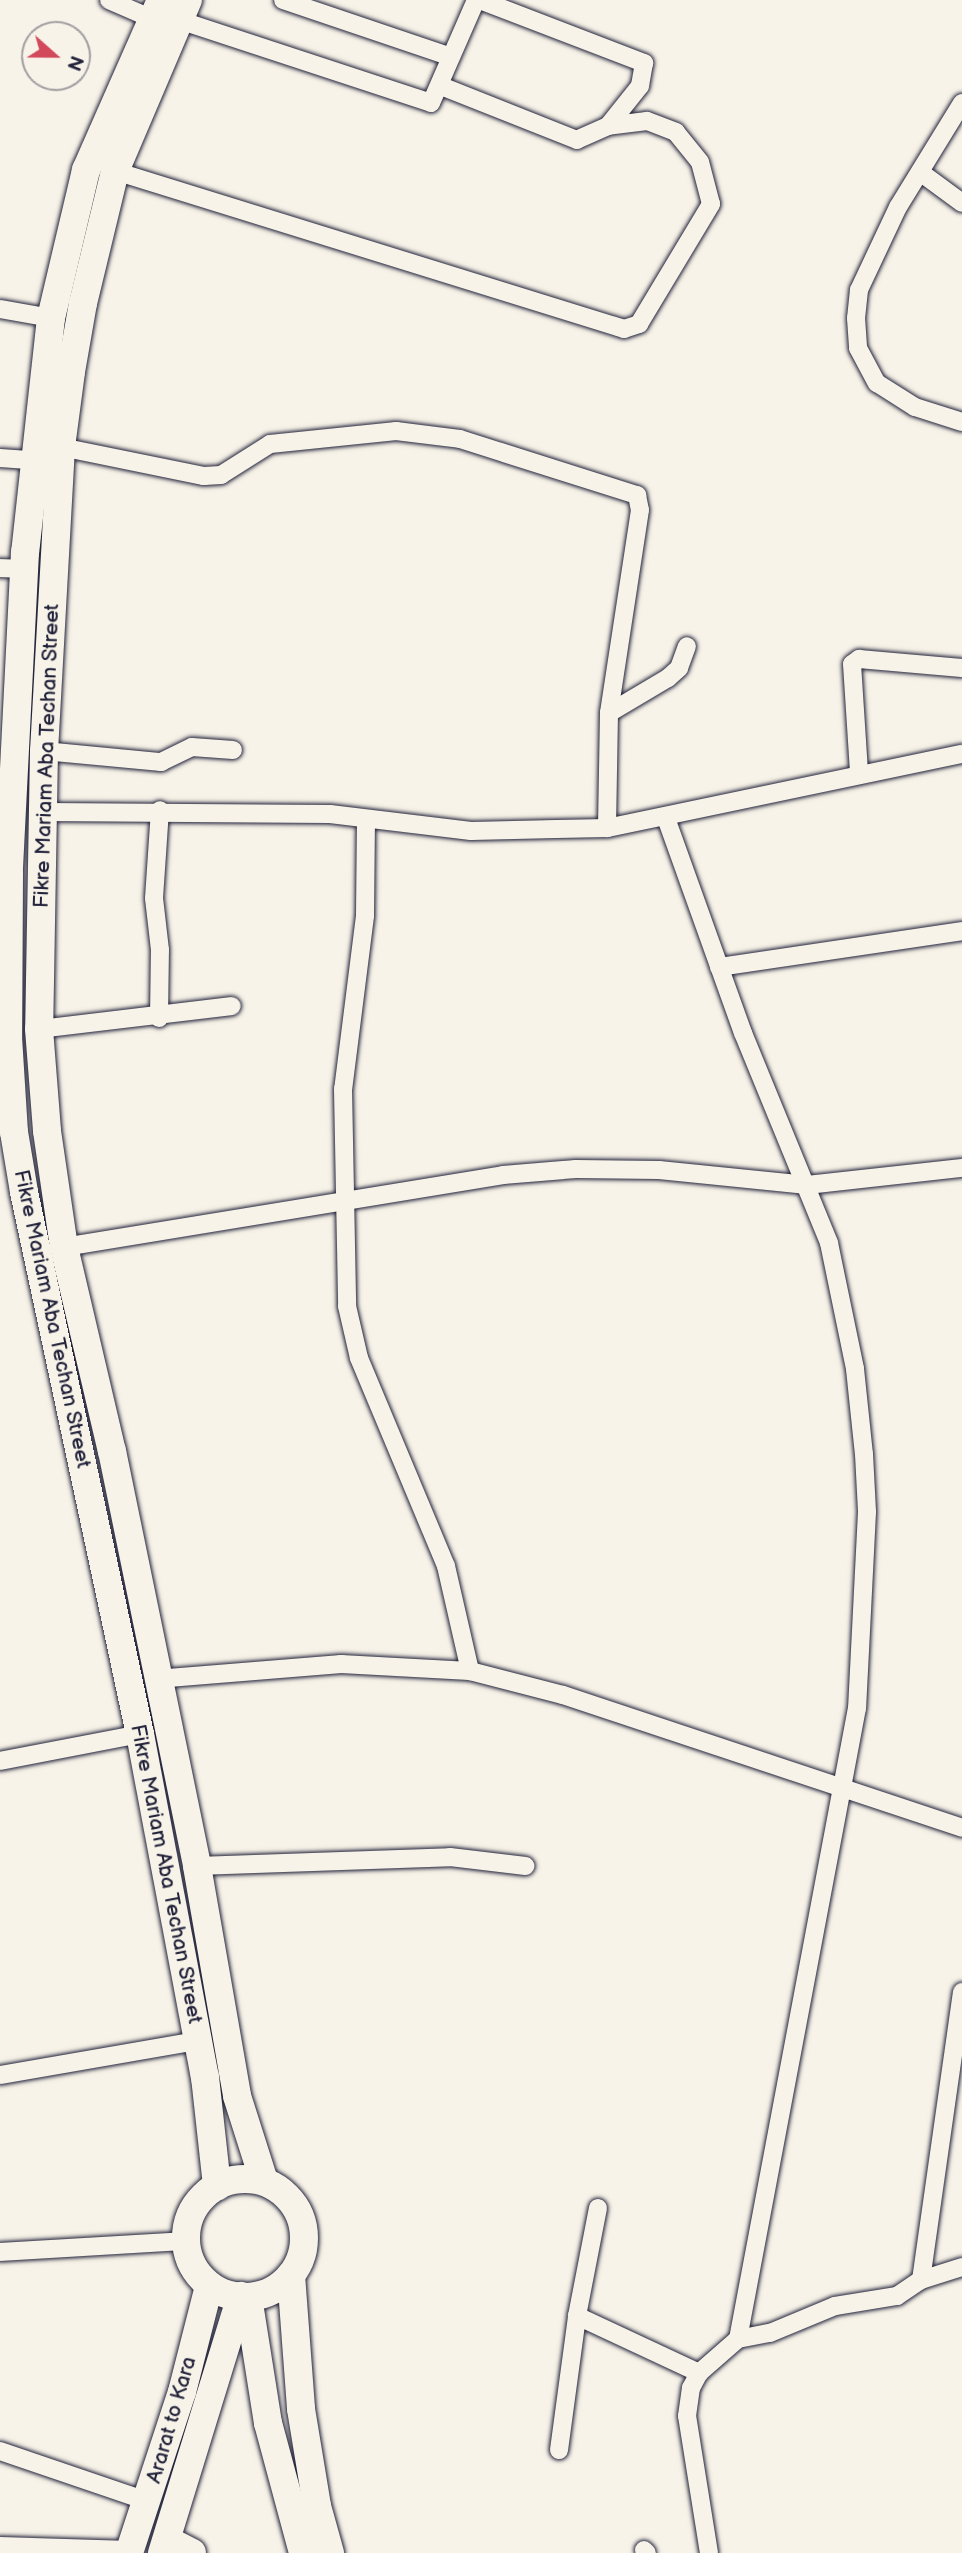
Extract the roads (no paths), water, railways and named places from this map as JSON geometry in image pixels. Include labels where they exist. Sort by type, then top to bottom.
[{"type":"main road","name":"Fikre Mariam Aba Techan Street","points":[[170,10],[115,171],[83,303],[61,447],[44,751],[39,1029],[47,1131],[64,1247],[112,1451],[156,1679],[197,1866],[237,2096],[264,2181]]},
{"type":"main road","name":"Fikre Mariam Aba Techan Street","points":[[170,10],[86,170],[51,318],[16,563],[5,873],[8,1037],[14,1132],[35,1252],[140,1734],[197,2041],[217,2186]]},
{"type":"main road","points":[[16,563],[54,550]]},
{"type":"main road","points":[[248,2178],[264,2181],[281,2190],[302,2221],[301,2259],[291,2275],[277,2288],[245,2296],[209,2286],[191,2261],[187,2241],[193,2210],[217,2186],[248,2178]]},
{"type":"main road","points":[[291,2275],[301,2409],[317,2506],[330,2553]]},
{"type":"main road","name":"Ararat to Kara","points":[[130,2552],[148,2501],[209,2286]]},
{"type":"main road","points":[[245,2296],[268,2423],[303,2553]]},
{"type":"main road","name":"Ararat to Kara","points":[[165,2547],[245,2296]]},
{"type":"main road","points":[[165,2547],[192,2553]]},
{"type":"street","points":[[109,0],[170,10],[425,102],[437,99],[451,57],[478,0],[644,63],[640,86],[608,126]]},
{"type":"street","points":[[283,0],[451,57]]},
{"type":"street","points":[[115,171],[624,329],[639,324],[711,204],[700,162],[676,132],[647,121],[608,126],[577,140],[441,86]]},
{"type":"street","points":[[962,103],[898,207],[859,290],[858,348],[877,383],[915,407],[962,422]]},
{"type":"street","points":[[920,172],[962,203]]},
{"type":"street","points":[[0,309],[51,318]]},
{"type":"street","points":[[61,447],[204,476],[221,475],[270,444],[396,431],[460,439],[637,495],[640,510],[609,713],[607,828]]},
{"type":"street","points":[[0,458],[32,460]]},
{"type":"street","points":[[609,713],[668,678],[679,668],[687,646]]},
{"type":"street","points":[[859,772],[852,664],[859,659],[962,668]]},
{"type":"street","points":[[44,751],[161,762],[192,747],[233,750]]},
{"type":"street","points":[[44,812],[160,810],[330,814],[471,831],[607,828],[666,818],[859,772],[962,754]]},
{"type":"street","points":[[159,1018],[160,950],[154,898],[160,810]]},
{"type":"street","points":[[666,818],[719,968],[829,1243],[855,1369],[867,1512],[857,1708],[738,2339]]},
{"type":"street","points":[[366,819],[365,916],[343,1089],[342,1203],[347,1306],[359,1358],[446,1566],[470,1671]]},
{"type":"street","points":[[719,968],[962,931]]},
{"type":"street","points":[[39,1029],[159,1018],[232,1006]]},
{"type":"street","points":[[64,1247],[503,1175],[576,1169],[659,1170],[807,1185],[962,1168]]},
{"type":"street","points":[[156,1679],[341,1664],[470,1671],[563,1695],[962,1828]]},
{"type":"street","points":[[0,1761],[140,1734]]},
{"type":"street","points":[[197,1866],[450,1857],[525,1866]]},
{"type":"street","points":[[921,2280],[962,1992]]},
{"type":"street","points":[[0,2075],[197,2041]]},
{"type":"street","points":[[559,2450],[577,2316],[598,2208]]},
{"type":"street","points":[[0,2252],[187,2241]]},
{"type":"street","points":[[709,2553],[687,2416],[691,2388],[699,2373],[738,2339],[770,2333],[835,2306],[897,2295],[921,2280],[962,2267]]},
{"type":"street","points":[[577,2316],[699,2373]]},
{"type":"street","points":[[0,2451],[148,2501]]},
{"type":"street","points":[[0,2546],[130,2552]]}]
